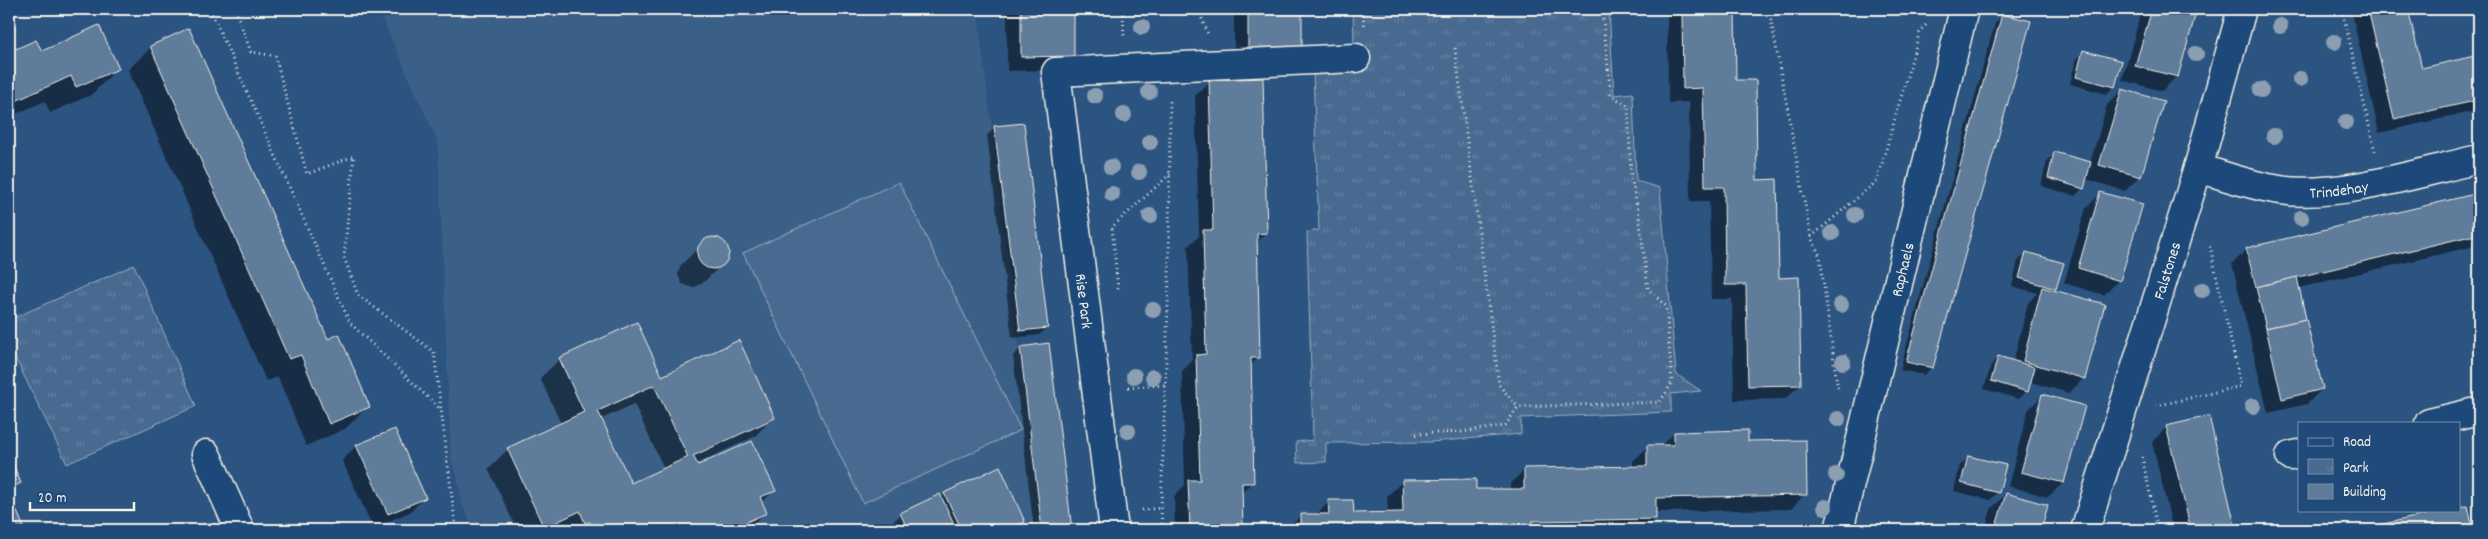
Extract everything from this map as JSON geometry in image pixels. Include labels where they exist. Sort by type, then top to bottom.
[{"type":"street","name":"Raphaels","points":[[1839,530],[1964,9]]},
{"type":"street","name":"Falstones","points":[[2085,530],[2198,168],[2242,9]]},
{"type":"street","points":[[1169,67],[1356,58]]},
{"type":"street","name":"Rise Park","points":[[1113,521],[1056,72],[1169,67]]},
{"type":"street","name":"Trindehay","points":[[2198,168],[2242,182],[2281,190],[2320,191],[2363,185],[2479,159]]},
{"type":"street","points":[[2433,422],[2479,411]]},
{"type":"street","points":[[206,454],[240,530]]},
{"type":"path","points":[[210,9],[350,323],[441,410]]},
{"type":"path","points":[[236,9],[251,52],[275,56],[307,174],[354,156],[344,257],[358,295],[434,352],[456,530]]},
{"type":"path","points":[[1518,407],[1660,402],[1672,384],[1666,306],[1648,289],[1639,214],[1632,176],[1628,105],[1611,96],[1602,9]]},
{"type":"path","points":[[1769,9],[1811,237],[1820,256],[1839,401]]},
{"type":"path","points":[[2342,9],[2377,159]]},
{"type":"path","points":[[1811,237],[1877,181],[1920,31]]},
{"type":"path","points":[[1455,48],[1499,385],[1518,407]]},
{"type":"path","points":[[1162,530],[1161,508],[1171,173],[1169,67]]},
{"type":"path","points":[[1118,293],[1112,227],[1171,173]]},
{"type":"path","points":[[2149,407],[2241,386],[2209,241]]},
{"type":"path","points":[[1126,377],[1127,387],[1165,385]]},
{"type":"path","points":[[1416,434],[1461,432],[1505,426],[1518,407]]},
{"type":"path","points":[[2141,454],[2158,530]]},
{"type":"path","points":[[1113,521],[1161,508]]},
{"type":"shaded area","points":[[378,9],[977,9],[1041,530],[474,530],[461,501],[457,475],[451,460],[438,142]]},
{"type":"green space","points":[[1353,9],[1609,9],[1614,95],[1633,93],[1636,181],[1660,188],[1676,374],[1701,391],[1671,394],[1671,412],[1521,418],[1521,434],[1431,442],[1326,443],[1326,462],[1297,463],[1296,442],[1313,440],[1307,232],[1319,230],[1312,46],[1354,44]]},
{"type":"green space","points":[[899,182],[1021,430],[863,503],[743,253]]},
{"type":"green space","points":[[134,265],[196,406],[67,464],[9,345],[9,320]]},
{"type":"building","points":[[1021,9],[1074,9],[1074,56],[1021,57]]},
{"type":"building","points":[[1248,9],[1302,9],[1302,49],[1248,49]]},
{"type":"building","points":[[1682,9],[1735,9],[1736,80],[1756,80],[1757,180],[1777,179],[1779,278],[1799,277],[1801,385],[1748,386],[1746,285],[1725,285],[1724,187],[1705,187],[1703,88],[1683,89]]},
{"type":"building","points":[[2152,9],[2197,9],[2178,77],[2135,66]]},
{"type":"building","points":[[2368,9],[2408,9],[2422,68],[2479,55],[2479,100],[2394,119]]},
{"type":"building","points":[[2002,14],[2031,21],[1933,368],[1906,362]]},
{"type":"building","points":[[99,25],[119,69],[76,87],[71,76],[9,104],[9,52],[36,40],[42,51]]},
{"type":"building","points":[[189,28],[328,339],[339,334],[370,407],[329,424],[301,355],[289,359],[150,46]]},
{"type":"building","points":[[2083,50],[2122,61],[2115,87],[2076,77]]},
{"type":"building","points":[[1263,78],[1267,233],[1257,234],[1260,358],[1251,358],[1254,483],[1242,483],[1243,530],[1190,530],[1188,480],[1200,480],[1196,355],[1206,354],[1203,230],[1213,230],[1209,80]]},
{"type":"building","points":[[2122,89],[2164,101],[2141,177],[2099,165]]},
{"type":"building","points":[[1024,123],[1048,328],[1020,331],[994,126]]},
{"type":"building","points":[[2054,152],[2091,162],[2084,189],[2048,178]]},
{"type":"building","points":[[2100,192],[2143,204],[2120,281],[2078,268]]},
{"type":"building","points":[[2479,193],[2479,234],[2256,287],[2246,248]]},
{"type":"building","points":[[713,237],[719,238],[724,242],[728,247],[728,259],[724,264],[719,268],[713,269],[707,268],[702,264],[698,259],[697,253],[698,247],[702,242],[707,238]]},
{"type":"building","points":[[2026,252],[2064,263],[2056,289],[2019,278]]},
{"type":"building","points":[[2297,277],[2306,319],[2266,328],[2256,287]]},
{"type":"building","points":[[2042,287],[2105,304],[2085,379],[2023,361]]},
{"type":"building","points":[[2306,319],[2323,389],[2282,399],[2266,328]]},
{"type":"building","points":[[637,322],[662,376],[739,340],[775,418],[693,456],[698,465],[752,441],[776,491],[760,497],[767,513],[728,530],[594,530],[590,522],[585,523],[580,511],[544,528],[507,448],[584,412],[559,358]],"holes":[[[654,385],[688,457],[631,483],[598,411]]]},
{"type":"building","points":[[1049,343],[1072,530],[1042,530],[1020,347]]},
{"type":"building","points":[[1998,356],[2035,367],[2028,392],[1991,381]]},
{"type":"building","points":[[2042,394],[2085,406],[2064,483],[2021,472]]},
{"type":"building","points":[[2209,416],[2236,530],[2191,530],[2166,426]]},
{"type":"building","points":[[395,429],[426,498],[388,514],[356,445]]},
{"type":"building","points":[[1748,430],[1748,441],[1806,440],[1807,495],[1656,498],[1656,519],[1532,521],[1532,530],[1301,530],[1301,514],[1329,514],[1328,500],[1353,500],[1354,513],[1403,512],[1402,480],[1476,479],[1476,489],[1524,489],[1524,468],[1647,466],[1647,445],[1674,445],[1674,432]]},
{"type":"building","points":[[9,455],[21,483],[9,489]]},
{"type":"building","points":[[1968,456],[2006,465],[1999,493],[1961,483]]},
{"type":"building","points":[[1000,466],[1025,522],[1008,530],[962,530],[944,493]]},
{"type":"building","points":[[9,493],[25,530],[9,530]]},
{"type":"building","points":[[2006,493],[2048,505],[2041,530],[1995,530]]},
{"type":"building","points":[[940,494],[957,530],[908,530],[900,513]]},
{"type":"building","points":[[2468,506],[2473,530],[2356,530],[2438,512],[2460,512],[2460,508]]},
{"type":"building","points":[[336,524],[339,530],[320,530]]}]
